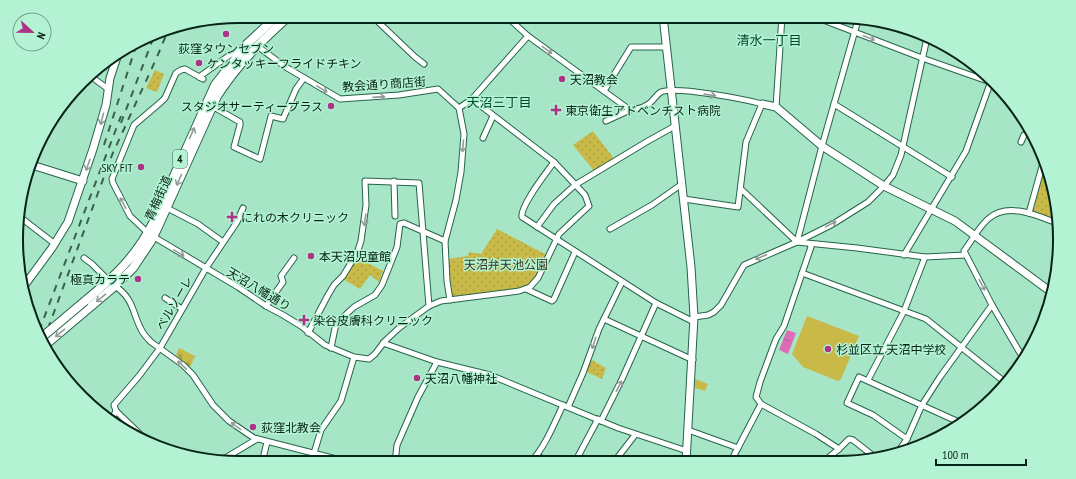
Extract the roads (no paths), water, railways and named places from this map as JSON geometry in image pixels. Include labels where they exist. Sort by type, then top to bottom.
[{"type":"main road","name":"青梅街道","points":[[45,335],[85,301],[112,284],[133,268],[166,208],[212,106],[227,81],[257,46],[282,23]]},
{"type":"main road","name":"青梅街道","points":[[150,235],[215,85],[245,47],[268,24]]},
{"type":"main road","name":"青梅街道","points":[[49,342],[75,320],[112,284]]},
{"type":"street","points":[[379,23],[424,64]]},
{"type":"street","points":[[514,23],[528,36],[630,110]]},
{"type":"street","points":[[664,23],[691,267],[694,320],[687,456]]},
{"type":"street","points":[[776,107],[782,23]]},
{"type":"street","points":[[831,23],[922,58],[980,78]]},
{"type":"street","points":[[796,242],[857,24]]},
{"type":"street","points":[[450,300],[447,281],[445,241],[456,200],[461,172],[464,134],[455,106],[472,98],[528,36]]},
{"type":"street","points":[[554,162],[529,198],[521,212],[522,217],[656,303],[694,320],[714,312],[721,305],[744,265],[833,224],[868,202],[884,186],[893,175],[904,146],[926,42]]},
{"type":"street","name":"教会通り商店街","points":[[245,47],[250,43],[257,46],[304,78],[340,99],[399,95],[438,89],[455,106]]},
{"type":"street","name":"天沼八幡通り","points":[[245,47],[234,52],[201,78],[185,69],[176,73],[162,102],[134,125],[112,179],[113,183],[130,216],[150,235],[289,319],[316,340],[354,357]]},
{"type":"street","points":[[604,92],[631,47],[667,48]]},
{"type":"street","points":[[27,282],[55,244],[68,222],[102,122],[108,89],[116,62]]},
{"type":"street","points":[[212,106],[240,122],[234,147],[260,159],[271,116],[283,119],[296,89],[304,78]]},
{"type":"street","points":[[94,79],[108,89]]},
{"type":"street","points":[[904,254],[952,177],[966,151],[990,86]]},
{"type":"street","points":[[606,122],[630,110],[649,104],[660,92],[671,91],[686,91],[740,98],[776,107],[822,146],[884,186],[955,221],[1047,289]]},
{"type":"street","points":[[313,456],[321,430],[341,401],[354,357],[369,359],[399,328],[429,306],[441,301],[519,291],[530,287],[538,278],[559,234],[589,206],[585,195],[554,162],[493,116],[472,98]]},
{"type":"street","points":[[684,200],[738,207],[746,142],[762,104]]},
{"type":"street","points":[[834,104],[952,177]]},
{"type":"street","points":[[483,138],[493,116]]},
{"type":"street","points":[[537,227],[554,204],[575,185],[675,126]]},
{"type":"street","points":[[1022,142],[1024,136]]},
{"type":"street","points":[[36,165],[83,181]]},
{"type":"street","points":[[1029,213],[1041,169]]},
{"type":"street","points":[[308,333],[328,295],[334,285],[343,276],[357,253],[362,241],[366,205],[365,181],[419,183],[429,306]]},
{"type":"street","points":[[394,181],[395,216]]},
{"type":"street","points":[[610,229],[652,205],[682,184]]},
{"type":"street","points":[[741,189],[796,242],[926,257],[965,253]]},
{"type":"street","points":[[166,208],[198,224],[223,242]]},
{"type":"street","name":"ベルソーレ","points":[[116,411],[114,405],[139,376],[160,348],[206,268],[237,222],[243,208]]},
{"type":"street","points":[[965,253],[975,236],[989,218],[1000,212],[1012,211],[1029,213],[1053,222]]},
{"type":"street","points":[[24,220],[55,244]]},
{"type":"street","points":[[331,348],[335,328],[340,320],[354,307],[375,295],[382,285],[397,247],[400,224],[404,223],[445,241]]},
{"type":"street","points":[[810,244],[811,247],[784,326],[776,339],[756,397],[761,404],[816,434],[839,449]]},
{"type":"street","points":[[526,289],[552,300],[554,299],[575,252]]},
{"type":"street","points":[[965,253],[992,305],[1021,354]]},
{"type":"street","points":[[868,380],[904,311],[926,257]]},
{"type":"street","points":[[84,258],[112,284],[120,289],[130,302],[142,332],[151,342],[183,365],[193,375],[212,405],[229,421],[254,438],[325,456]]},
{"type":"street","points":[[266,306],[283,282],[281,276],[294,258]]},
{"type":"street","points":[[802,273],[926,319],[1001,379]]},
{"type":"street","points":[[537,456],[583,373],[599,329],[622,282]]},
{"type":"street","points":[[165,298],[182,309]]},
{"type":"street","points":[[578,456],[622,379],[656,303]]},
{"type":"street","points":[[902,446],[907,440],[922,405],[992,305]]},
{"type":"street","points":[[604,319],[693,360]]},
{"type":"street","points":[[383,343],[437,362],[490,375],[635,434],[687,451]]},
{"type":"street","points":[[396,456],[397,445],[418,397],[437,362]]},
{"type":"street","points":[[907,440],[873,415],[847,403],[859,377],[956,420]]},
{"type":"street","points":[[734,456],[761,404]]},
{"type":"street","points":[[114,416],[116,411],[135,429]]},
{"type":"street","points":[[688,430],[738,448]]},
{"type":"street","points":[[618,456],[635,434]]},
{"type":"street","points":[[229,456],[257,439]]},
{"type":"street","points":[[830,456],[849,439],[853,440],[870,453]]},
{"type":"street","points":[[264,456],[267,442]]},
{"type":"water","points":[[787,330],[796,333],[788,354],[779,350]]},
{"type":"railway","points":[[45,336],[112,155],[166,36]]},
{"type":"railway","points":[[121,123],[152,41]]},
{"type":"railway","points":[[104,145],[135,50]]},
{"type":"railway","points":[[41,326],[121,116]]},
{"type":"place","name":"荻窪タウンセブン","points":[[226,34]]},
{"type":"place","name":"ケンタッキーフライドチキン","points":[[199,63]]},
{"type":"place","name":"天沼教会","points":[[562,79]]},
{"type":"place","name":"スタジオサーティープラス","points":[[331,106]]},
{"type":"place","name":"東京衛生アドベンチスト病院","points":[[556,110]]},
{"type":"place","name":"SKY FIT","points":[[141,167]]},
{"type":"place","name":"にれの木クリニック","points":[[232,217]]},
{"type":"place","name":"本天沼児童館","points":[[311,256]]},
{"type":"place","name":"極真カラテ","points":[[138,279]]},
{"type":"place","name":"染谷皮膚科クリニック","points":[[304,320]]},
{"type":"place","name":"杉並区立 天沼中学校","points":[[828,349]]},
{"type":"place","name":"天沼八幡神社","points":[[417,378]]},
{"type":"place","name":"荻窪北教会","points":[[253,427]]},
{"type":"district","name":"清水一丁目","points":[[769,40]]},
{"type":"district","name":"天沼三丁目","points":[[499,102]]},
{"type":"park label","name":"天沼弁天池公園","points":[[506,264]]}]
